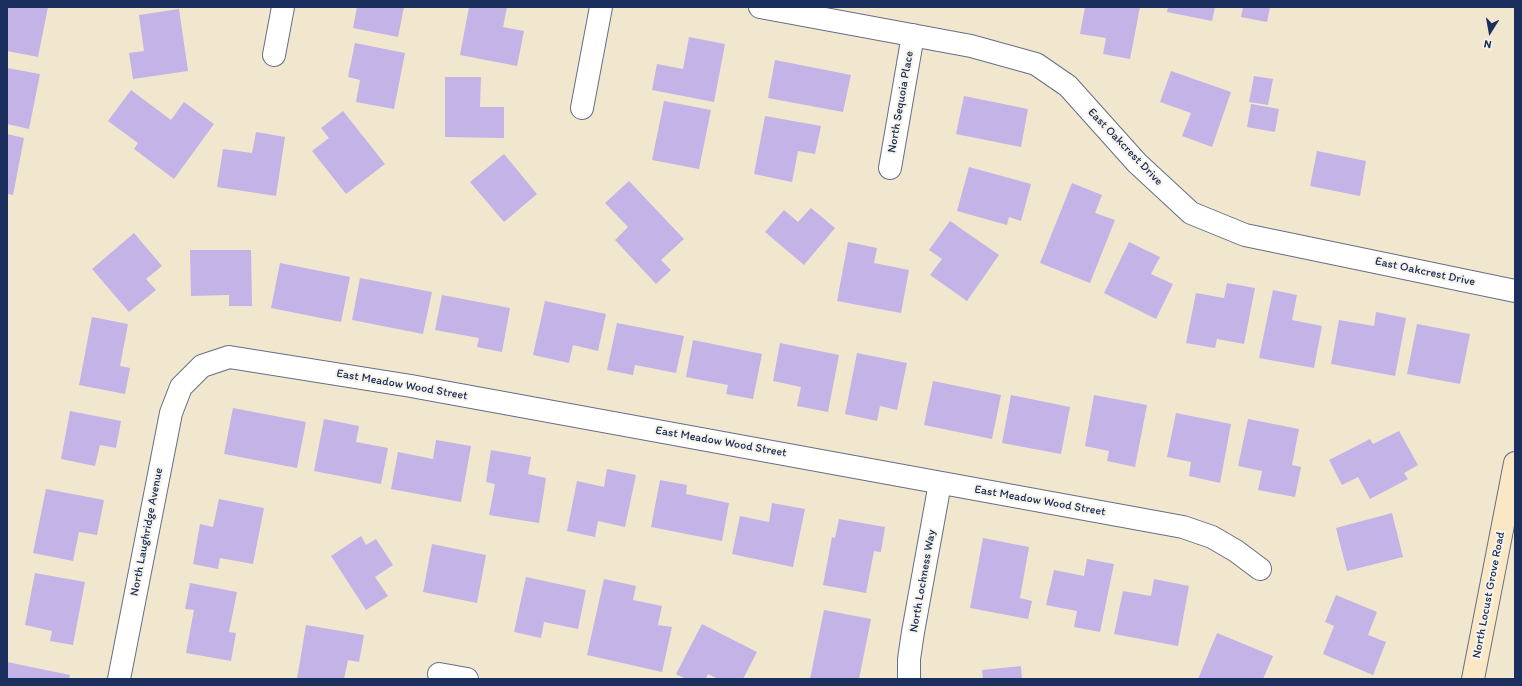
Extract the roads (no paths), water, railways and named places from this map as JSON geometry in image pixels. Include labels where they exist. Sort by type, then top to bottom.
[{"type":"main road","name":"North Locust Grove Road","points":[[1473,679],[1515,463]]},
{"type":"street","points":[[274,55],[283,7]]},
{"type":"street","points":[[582,108],[601,7]]},
{"type":"street","name":"East Oakcrest Drive","points":[[760,7],[971,46],[1036,64],[1068,86],[1137,163],[1191,213],[1245,235],[1515,291]]},
{"type":"street","name":"North Sequoia Place","points":[[890,168],[913,35]]},
{"type":"street","name":"East Meadow Wood Street","points":[[181,387],[202,366],[228,356],[411,386],[1182,527],[1212,538],[1236,551],[1260,569]]},
{"type":"street","name":"North Laughridge Avenue","points":[[119,679],[171,413],[181,387]]},
{"type":"street","name":"North Lochness Way","points":[[909,679],[909,659],[913,632],[940,483]]},
{"type":"street","points":[[439,674],[467,679]]}]
